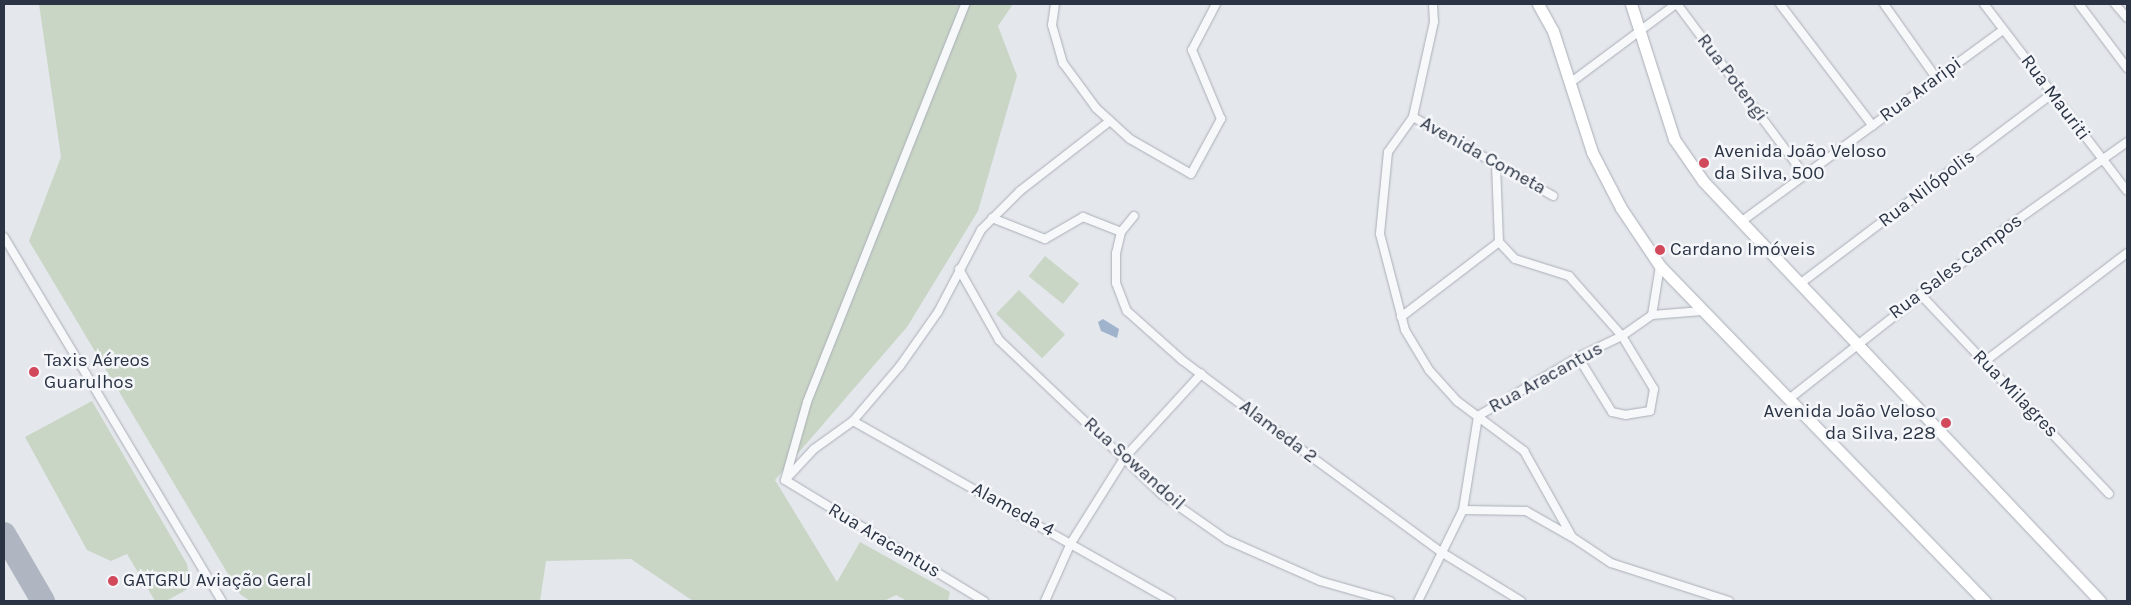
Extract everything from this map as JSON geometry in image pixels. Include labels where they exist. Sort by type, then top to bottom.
[{"type":"street","points":[[785,480],[807,402],[965,4]]},
{"type":"street","points":[[1055,4],[1052,26],[1063,63],[1110,121],[1130,139],[1191,174],[1222,119],[1192,50],[1216,4]]},
{"type":"street","points":[[1433,4],[1434,22],[1414,117],[1388,152],[1380,234],[1401,317],[1429,370],[1478,416],[1524,451],[1572,537]]},
{"type":"street","points":[[1538,4],[1554,30],[1570,83],[1608,186],[1660,266],[1985,601]]},
{"type":"street","points":[[1631,4],[1641,29],[1674,139],[1703,181],[2100,601]]},
{"type":"street","points":[[1570,83],[1676,4]]},
{"type":"street","name":"Rua Potengi","points":[[1676,4],[1805,176]]},
{"type":"street","points":[[1780,4],[1873,126]]},
{"type":"street","points":[[1884,4],[1937,79]]},
{"type":"street","name":"Rua Mauriti","points":[[1984,4],[2127,191]]},
{"type":"street","points":[[2078,4],[2127,68]]},
{"type":"street","points":[[2115,4],[2127,18]]},
{"type":"street","name":"Rua Araripi","points":[[1742,221],[2003,30]]},
{"type":"street","name":"Rua Nilópolis","points":[[1801,283],[2052,94]]},
{"type":"street","name":"Avenida Cometa","points":[[1414,117],[1553,196]]},
{"type":"street","points":[[785,480],[814,449],[854,421],[900,366],[938,312],[972,242],[992,218],[1020,191],[1110,121]]},
{"type":"street","name":"Rua Sales Campos","points":[[1789,399],[1856,343],[1920,294],[2102,158],[2127,142]]},
{"type":"street","points":[[1496,164],[1499,242],[1515,259],[1569,276],[1622,336],[1654,389],[1650,411],[1626,415],[1612,412],[1578,357]]},
{"type":"street","points":[[992,218],[1044,238],[1083,216],[1121,232]]},
{"type":"street","name":"Alameda 2","points":[[1134,216],[1121,232],[1116,253],[1119,299],[1201,374],[1441,552],[1521,601]]},
{"type":"street","points":[[4,237],[222,601]]},
{"type":"street","points":[[1401,317],[1499,242]]},
{"type":"street","points":[[1984,362],[2127,253]]},
{"type":"street","points":[[1660,266],[1652,315],[1702,311]]},
{"type":"street","name":"Rua Sowandoil","points":[[959,269],[999,340],[1125,457],[1161,494],[1227,540],[1320,581],[1390,601]]},
{"type":"street","name":"Rua Milagres","points":[[1920,294],[2109,494]]},
{"type":"street","name":"Rua Aracantus","points":[[1418,601],[1463,510],[1478,416],[1578,357],[1622,336],[1652,315]]},
{"type":"street","points":[[1044,601],[1071,543],[1125,457],[1201,374]]},
{"type":"street","name":"Alameda 4","points":[[854,421],[1171,601]]},
{"type":"street","name":"Rua Aracantus","points":[[785,480],[984,601]]},
{"type":"street","points":[[1463,510],[1526,511],[1572,537],[1611,563],[1729,601]]},
{"type":"green space","points":[[39,4],[1013,4],[998,26],[1017,76],[978,211],[907,327],[775,480],[837,582],[860,542],[950,592],[948,601],[907,601],[896,595],[884,601],[693,601],[631,559],[546,561],[540,601],[250,601],[240,594],[29,241],[61,157]]},
{"type":"green space","points":[[1045,256],[1079,284],[1063,304],[1029,276]]},
{"type":"green space","points":[[1019,290],[1065,334],[1042,358],[996,314]]},
{"type":"green space","points":[[92,401],[187,564],[190,581],[186,590],[166,601],[155,601],[127,554],[111,561],[87,550],[25,437]]},
{"type":"water","points":[[1103,319],[1119,329],[1117,338],[1101,331],[1098,322]]},
{"type":"taxiway","points":[[4,534],[43,601]]},
{"type":"place","name":"Avenida João Veloso da Silva, 500","points":[[1704,163]]},
{"type":"place","name":"Cardano Imóveis","points":[[1660,250]]},
{"type":"place","name":"Taxis Aéreos Guarulhos","points":[[34,372]]},
{"type":"place","name":"Avenida João Veloso da Silva, 228","points":[[1946,423]]},
{"type":"place","name":"GATGRU Aviação Geral","points":[[113,581]]}]
